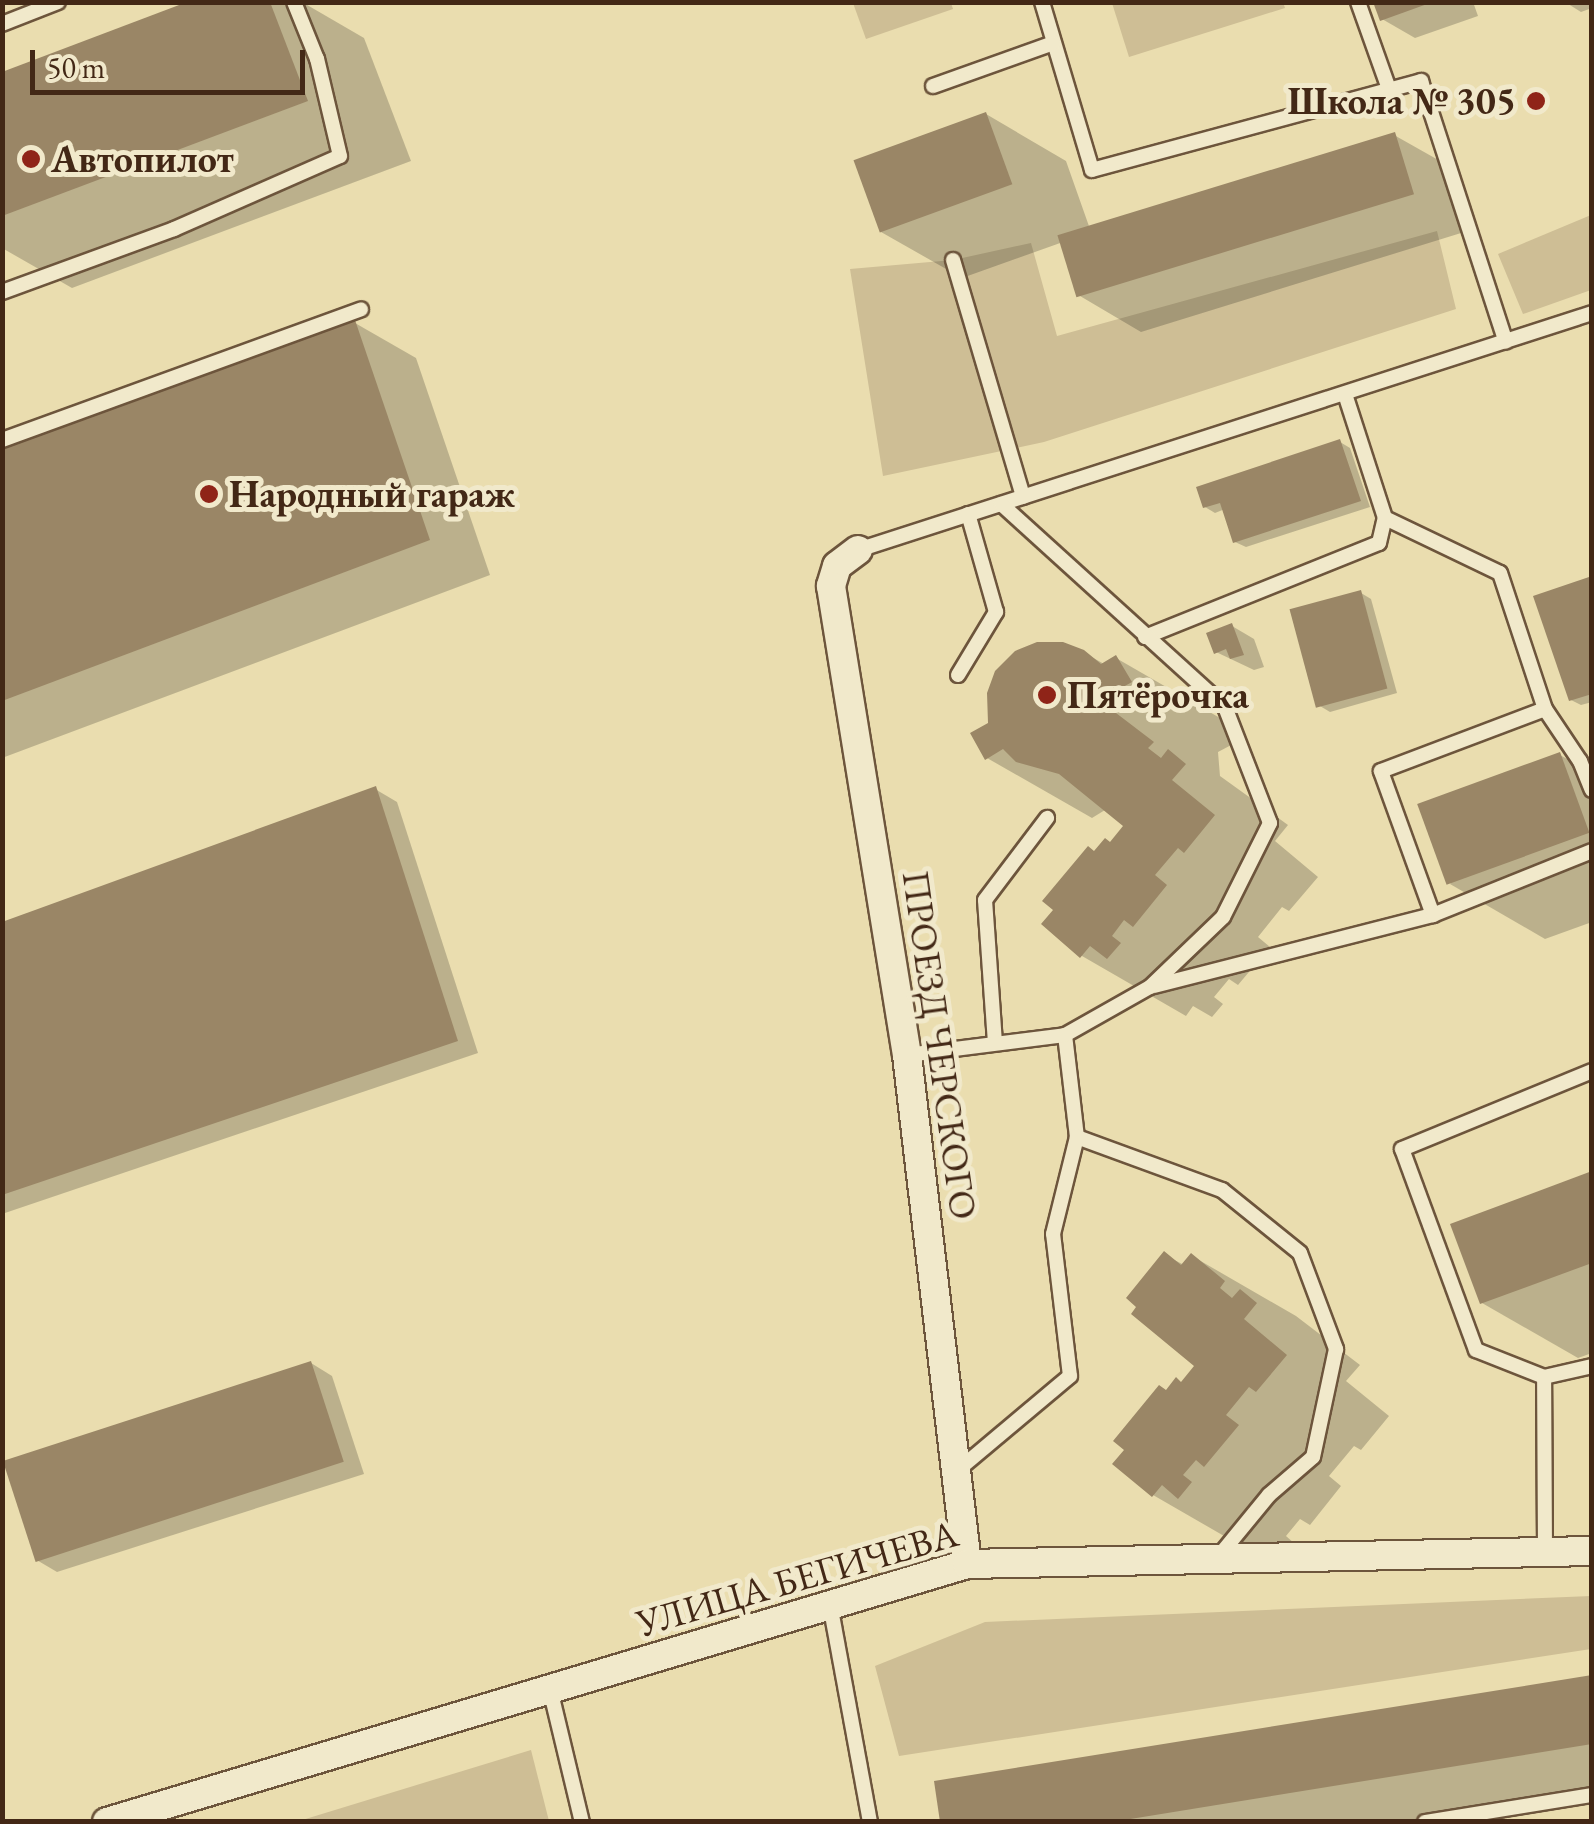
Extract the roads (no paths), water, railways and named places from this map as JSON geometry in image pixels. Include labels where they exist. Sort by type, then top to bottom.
[{"type":"street","name":"ПРОЕЗД ЧЕРСКОГО","points":[[858,550],[837,566],[832,586],[908,1055],[967,1564]]},
{"type":"street","name":"УЛИЦА БЕГИЧЕВА","points":[[106,1822],[967,1564],[1592,1551]]},
{"type":"lane","points":[[2,24],[58,2]]},
{"type":"lane","points":[[2,292],[174,229],[340,156],[317,59],[294,2]]},
{"type":"lane","points":[[1042,2],[1092,170],[1421,81],[1506,342]]},
{"type":"lane","points":[[1358,2],[1390,89]]},
{"type":"lane","points":[[933,86],[1054,43]]},
{"type":"lane","points":[[954,260],[1023,496]]},
{"type":"lane","points":[[2,440],[361,309]]},
{"type":"lane","points":[[858,550],[1592,313]]},
{"type":"lane","points":[[1145,637],[1380,543],[1385,518],[1345,394]]},
{"type":"lane","points":[[908,1055],[1066,1035],[1150,987],[1224,917],[1270,824],[1225,707],[1001,504]]},
{"type":"lane","points":[[958,675],[996,612],[968,514]]},
{"type":"lane","points":[[1385,518],[1500,573],[1546,709],[1580,761],[1592,790]]},
{"type":"lane","points":[[1432,915],[1381,771],[1546,709]]},
{"type":"lane","points":[[995,1043],[985,900],[1047,818]]},
{"type":"lane","points":[[1150,987],[1432,915],[1592,851]]},
{"type":"lane","points":[[958,1470],[1070,1376],[1053,1234],[1076,1137],[1066,1035]]},
{"type":"lane","points":[[1592,1071],[1402,1149],[1476,1350],[1544,1377],[1592,1366]]},
{"type":"lane","points":[[1076,1137],[1222,1190],[1300,1253],[1336,1350],[1314,1457],[1269,1495],[1216,1558]]},
{"type":"lane","points":[[1544,1377],[1545,1550]]},
{"type":"lane","points":[[830,1604],[870,1822]]},
{"type":"lane","points":[[549,1688],[582,1822]]},
{"type":"lane","points":[[1425,1822],[1592,1795]]},
{"type":"place","name":"Школа № 305","points":[[1536,101]]},
{"type":"place","name":"Автопилот","points":[[31,159]]},
{"type":"place","name":"Народный гараж","points":[[209,494]]},
{"type":"place","name":"Пятёрочка","points":[[1047,695]]}]
